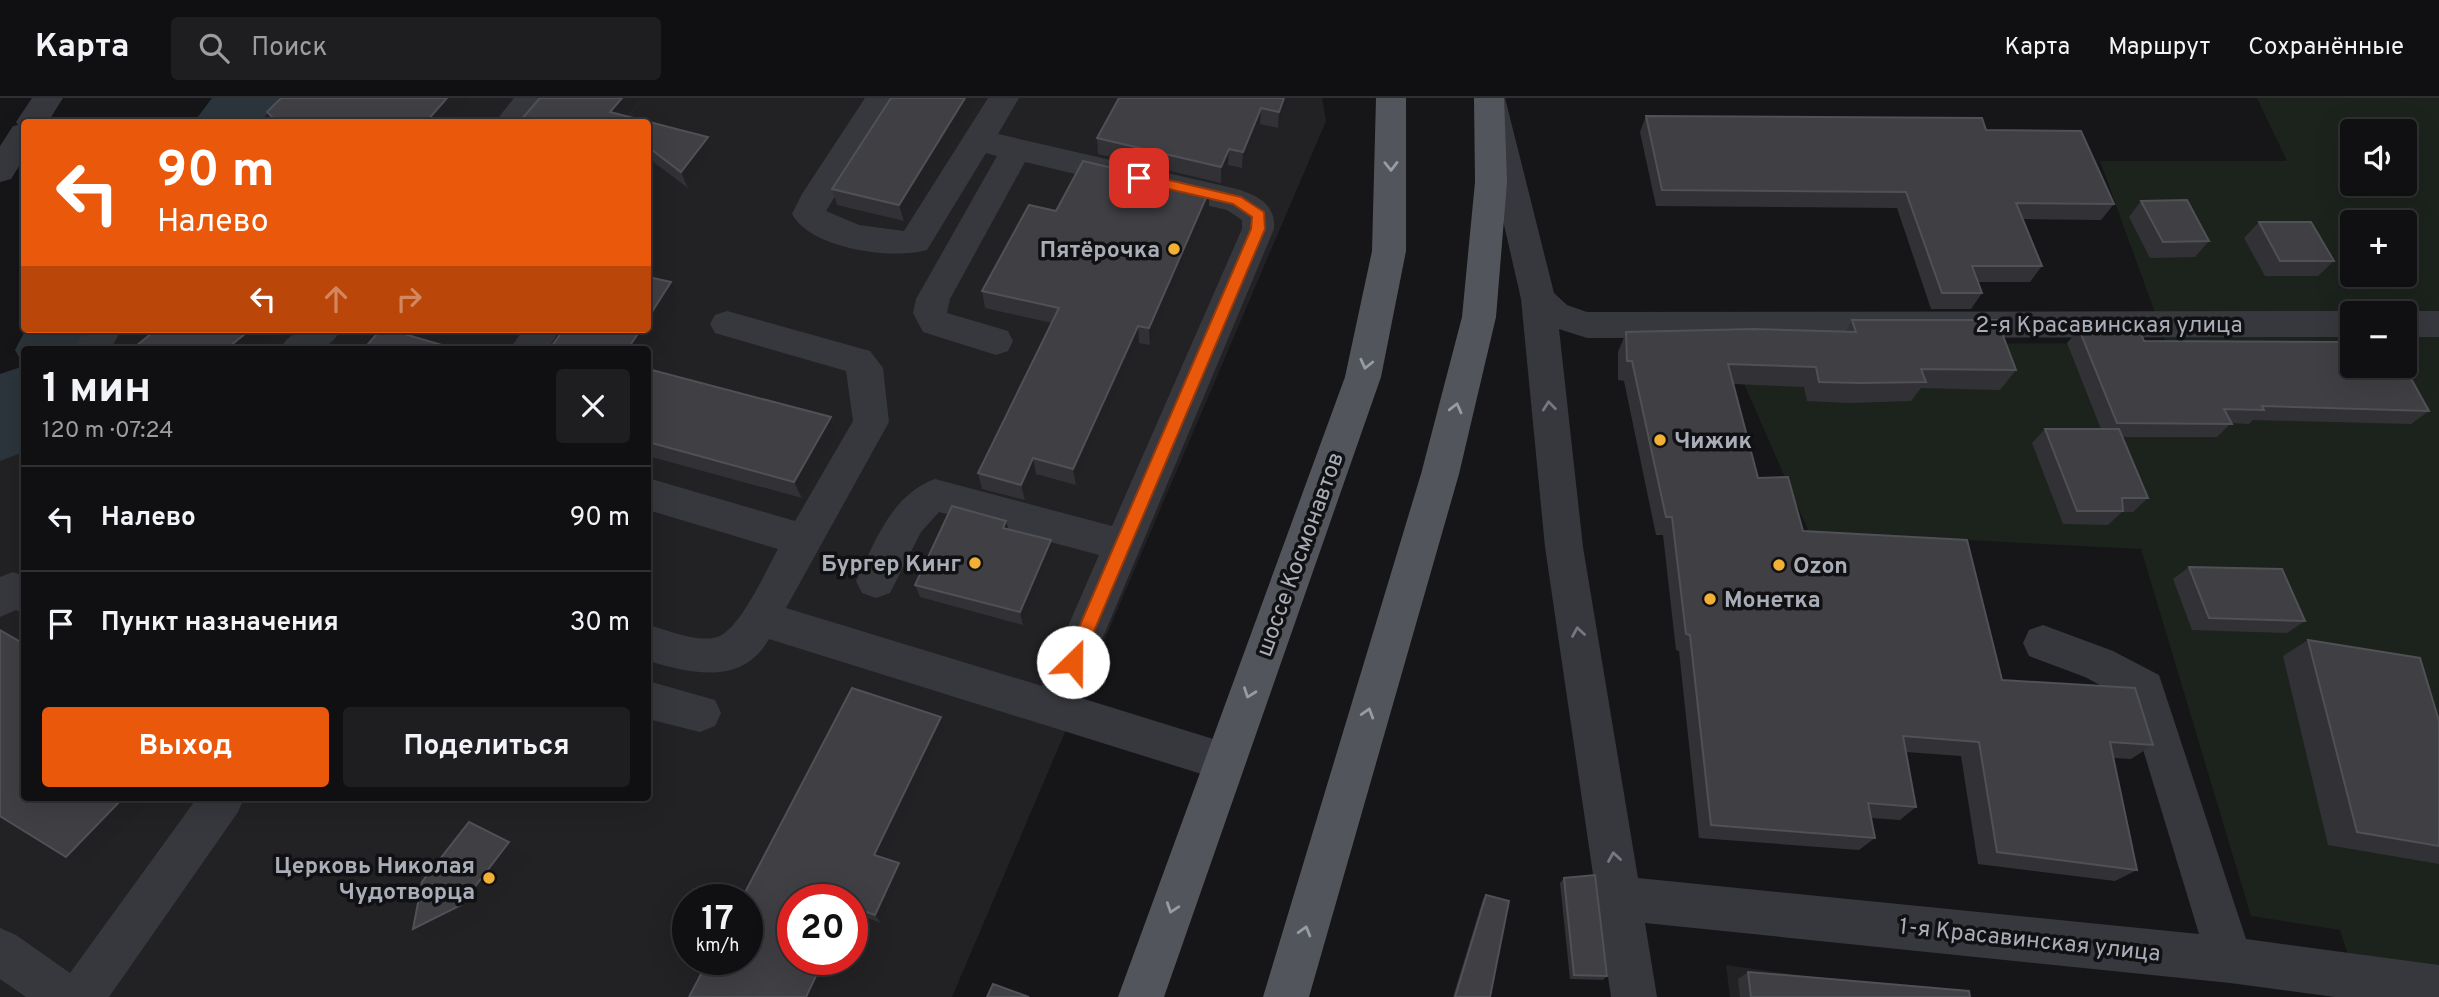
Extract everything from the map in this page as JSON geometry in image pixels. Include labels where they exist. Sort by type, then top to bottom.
[{"type":"main road","name":"шоссе Космонавтов","points":[[1141,997],[1363,377],[1390,251],[1391,98]]},
{"type":"main road","points":[[1286,997],[1440,474],[1479,317],[1491,182],[1489,98]]},
{"type":"street","points":[[34,119],[48,98]]},
{"type":"street","points":[[513,119],[531,98]]},
{"type":"street","points":[[881,98],[813,202],[808,214],[826,227],[894,244],[915,241],[1004,98]]},
{"type":"street","points":[[1489,98],[1538,299],[1564,547],[1634,997]]},
{"type":"street","points":[[0,171],[21,139]]},
{"type":"street","points":[[978,140],[1237,201],[1259,215],[1258,229],[1053,708]]},
{"type":"street","points":[[996,341],[935,323],[930,313],[933,299],[1017,149]]},
{"type":"street","name":"2-я Красавинская улица","points":[[1538,299],[1555,315],[1587,325],[2340,324]]},
{"type":"street","points":[[651,644],[720,658],[736,651],[759,618],[871,422],[865,368],[858,360],[727,324]]},
{"type":"street","points":[[2417,324],[2439,324]]},
{"type":"street","points":[[304,346],[319,333]]},
{"type":"street","points":[[651,495],[804,540]]},
{"type":"street","points":[[876,581],[912,513],[922,501],[935,495],[1122,545]]},
{"type":"street","points":[[759,618],[1224,761]]},
{"type":"street","points":[[2043,643],[2099,664],[2145,688],[2230,960]]},
{"type":"street","points":[[651,701],[700,713]]},
{"type":"street","points":[[81,997],[221,801]]},
{"type":"street","name":"1-я Красавинская улица","points":[[1620,898],[2230,960],[2439,988]]},
{"type":"street","points":[[0,951],[65,997]]},
{"type":"shaded area","points":[[257,98],[1322,98],[1326,121],[952,997],[0,997],[0,435],[21,406],[21,801],[651,801],[651,346],[67,346],[76,333],[651,333],[651,119],[239,119]]},
{"type":"shaded area","points":[[2257,98],[2439,98],[2439,997],[2362,997],[2340,930],[2251,916],[2141,549],[1809,532],[1727,345],[2166,343],[2100,161],[2287,161]]},
{"type":"shaded area","points":[[1726,965],[1952,997],[1730,997]]},
{"type":"building","points":[[281,98],[447,98],[429,119],[270,119],[272,117],[267,112]]},
{"type":"building","points":[[540,98],[622,98],[610,112],[637,119],[522,119]]},
{"type":"building","points":[[891,98],[965,98],[899,205],[832,189]]},
{"type":"building","points":[[1119,98],[1284,98],[1279,112],[1261,108],[1243,152],[1229,149],[1221,167],[1097,138]]},
{"type":"building","points":[[1646,116],[1982,118],[1986,130],[2081,131],[2114,204],[2016,203],[2042,266],[1972,266],[1982,293],[1942,293],[1906,192],[1662,190]]},
{"type":"building","points":[[651,122],[708,137],[681,172],[651,149]]},
{"type":"building","points":[[1083,161],[1209,191],[1149,328],[1138,326],[1073,469],[1033,458],[1021,485],[978,473],[1059,308],[982,291],[1029,205],[1056,211]]},
{"type":"building","points":[[2187,200],[2209,241],[2163,242],[2141,201]]},
{"type":"building","points":[[2259,222],[2311,222],[2334,261],[2280,261]]},
{"type":"building","points":[[651,278],[671,282],[651,313]]},
{"type":"building","points":[[1852,320],[1997,320],[2016,370],[1921,369],[1926,382],[1861,383],[1819,382],[1816,367],[1728,364],[1758,478],[1788,477],[1803,531],[1967,540],[2002,680],[2135,688],[2153,745],[2110,742],[2137,870],[1997,852],[1979,742],[1903,736],[1916,807],[1868,803],[1875,838],[1711,825],[1690,635],[1686,634],[1672,517],[1666,517],[1632,361],[1627,361],[1626,332],[1754,329],[1856,332]]},
{"type":"building","points":[[2079,329],[2139,330],[2144,341],[2340,342],[2340,378],[2411,378],[2429,411],[2262,406],[2264,410],[2224,409],[2232,424],[2117,423]]},
{"type":"building","points":[[152,333],[246,333],[230,346],[136,346]]},
{"type":"building","points":[[378,333],[401,333],[445,346],[366,346]]},
{"type":"building","points":[[561,333],[638,333],[630,346],[552,346]]},
{"type":"building","points":[[651,370],[831,417],[794,482],[651,443]]},
{"type":"building","points":[[2045,429],[2119,429],[2148,498],[2122,498],[2123,511],[2077,511]]},
{"type":"building","points":[[952,506],[1006,521],[1003,528],[1051,540],[1020,612],[915,585]]},
{"type":"building","points":[[2189,567],[2282,569],[2305,621],[2209,618]]},
{"type":"building","points":[[0,630],[21,642],[21,801],[120,801],[66,857],[0,816]]},
{"type":"building","points":[[2308,640],[2420,658],[2439,721],[2439,846],[2357,832]]},
{"type":"building","points":[[852,688],[941,717],[874,855],[899,863],[875,915],[868,913],[868,884],[777,884],[777,975],[816,975],[806,997],[689,997],[701,975],[763,975],[763,884],[749,884]]},
{"type":"building","points":[[469,822],[509,842],[461,905],[413,929],[422,882]]},
{"type":"building","points":[[1595,875],[1607,976],[1574,975],[1564,878]]},
{"type":"building","points":[[1486,895],[1509,901],[1490,997],[1455,997]]},
{"type":"building","points":[[1748,972],[1969,991],[1970,997],[1751,997]]},
{"type":"building","points":[[993,984],[1029,997],[987,997]]},
{"type":"waterway","points":[[228,119],[248,98]]},
{"type":"waterway","points":[[52,346],[60,333]]},
{"type":"waterway","points":[[0,431],[21,400]]},
{"type":"place","name":"Пятёрочка","points":[[1174,249]]},
{"type":"place","name":"Чижик","points":[[1660,440]]},
{"type":"place","name":"Бургер Кинг","points":[[975,563]]},
{"type":"place","name":"Ozon","points":[[1779,565]]},
{"type":"place","name":"Монетка","points":[[1710,599]]},
{"type":"place","name":"Церковь Николая Чудотворца","points":[[489,878]]},
{"type":"route","points":[[1073,662],[1258,229],[1259,215],[1250,206],[1139,178]]}]
